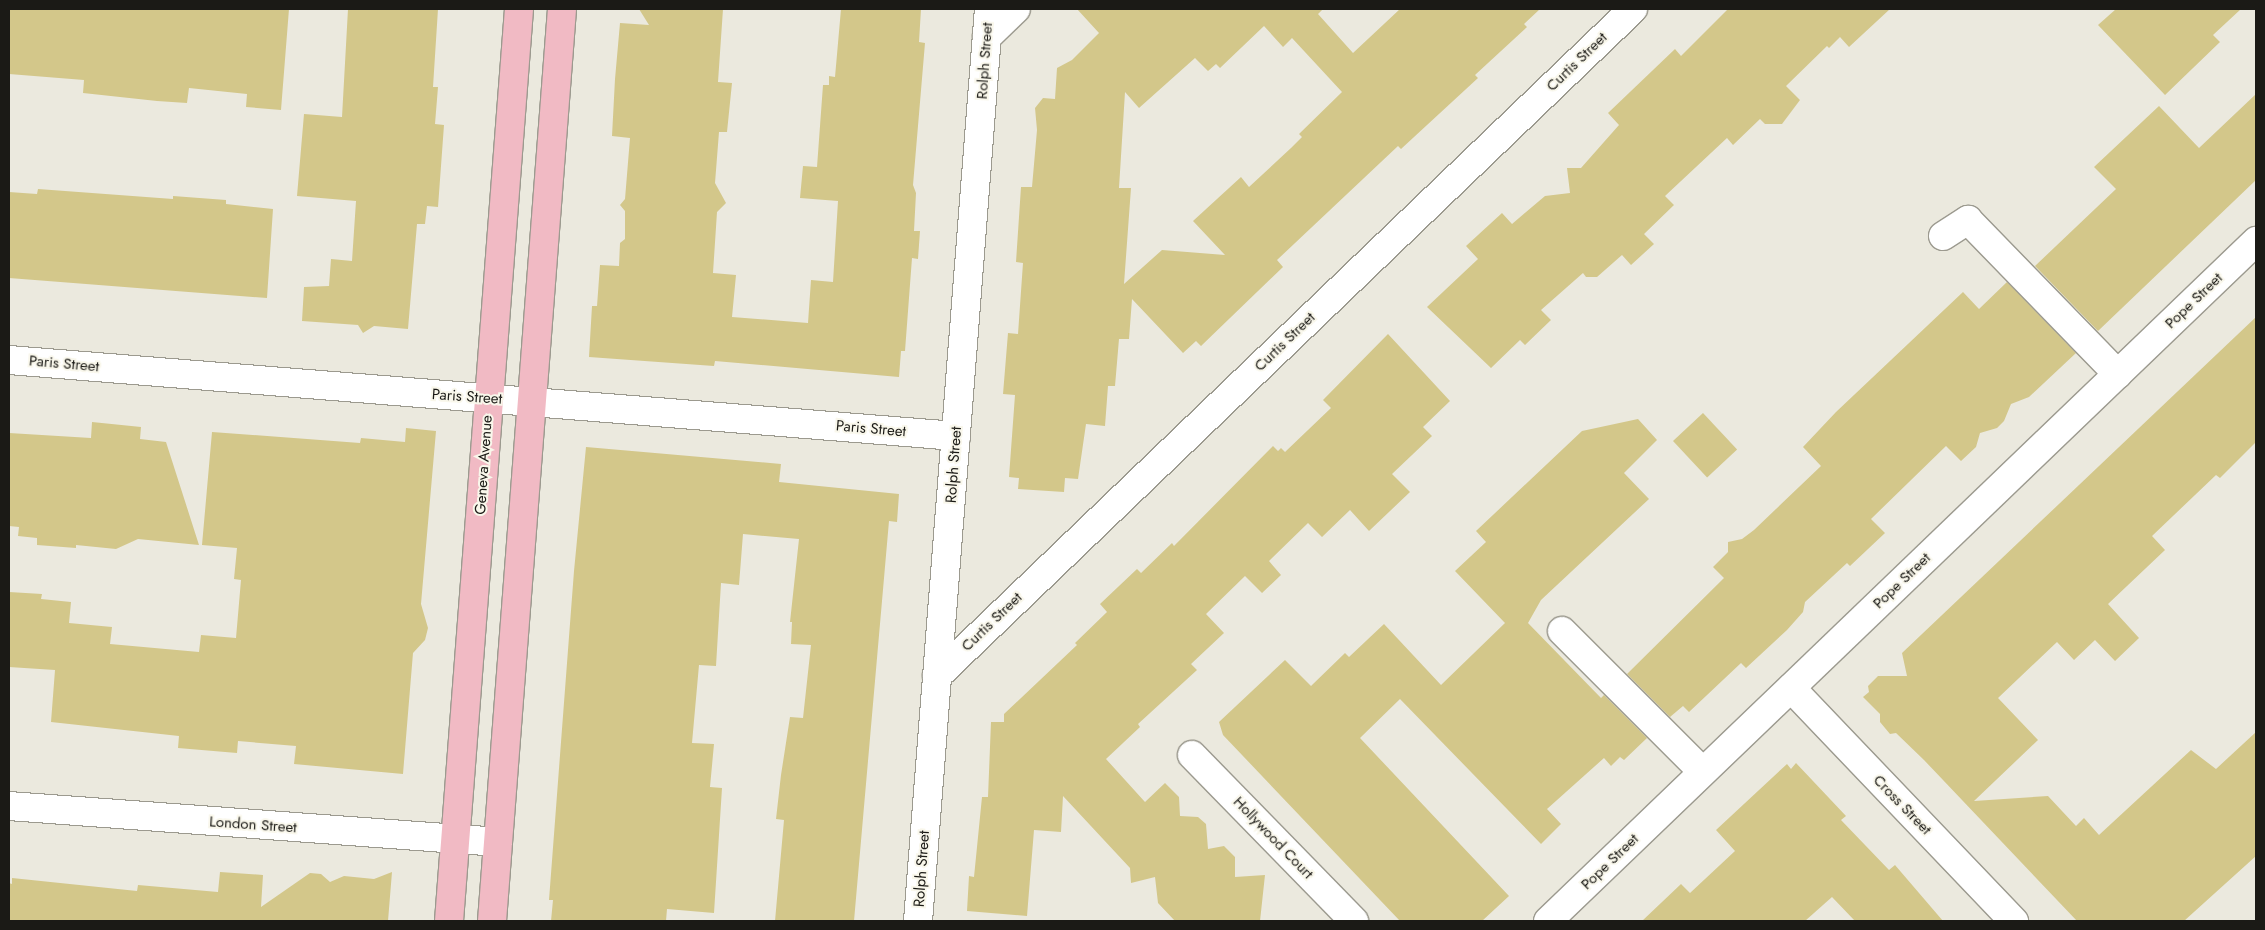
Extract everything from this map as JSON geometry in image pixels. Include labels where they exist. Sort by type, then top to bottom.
[{"type":"main road","name":"Geneva Avenue","points":[[449,921],[519,9]]},
{"type":"main road","points":[[492,921],[562,9]]},
{"type":"street","name":"Rolph Street","points":[[918,921],[989,9]]},
{"type":"street","points":[[987,37],[1016,9]]},
{"type":"street","name":"Curtis Street","points":[[937,676],[1633,9]]},
{"type":"street","points":[[1943,236],[1968,220],[2118,374]]},
{"type":"street","name":"Pope Street","points":[[1548,921],[2256,242]]},
{"type":"street","name":"Paris Street","points":[[9,360],[956,436]]},
{"type":"street","points":[[1562,631],[1703,772]]},
{"type":"street","name":"Cross Street","points":[[1791,688],[2014,921]]},
{"type":"street","name":"Hollywood Court","points":[[1192,754],[1354,921]]},
{"type":"street","name":"London Street","points":[[9,806],[498,842]]},
{"type":"building","points":[[9,9],[289,9],[281,110],[246,107],[247,94],[189,88],[187,103],[157,101],[83,93],[84,80],[9,74]]},
{"type":"building","points":[[348,9],[438,9],[433,87],[438,87],[435,124],[444,125],[438,207],[427,206],[425,224],[417,224],[408,329],[374,326],[363,333],[358,325],[302,321],[304,287],[329,286],[331,259],[352,261],[356,201],[297,196],[304,114],[342,117]]},
{"type":"building","points":[[639,9],[723,9],[718,82],[732,83],[727,132],[719,132],[715,183],[726,203],[717,212],[713,273],[736,275],[732,317],[808,323],[811,280],[833,282],[838,201],[800,198],[803,166],[817,167],[823,85],[829,85],[829,76],[835,77],[841,9],[921,9],[919,42],[925,43],[913,185],[916,193],[914,231],[920,231],[918,259],[912,258],[905,351],[901,351],[899,377],[715,361],[714,366],[589,357],[592,306],[597,306],[600,265],[619,266],[620,243],[625,239],[625,211],[620,205],[625,199],[630,138],[612,136],[615,79],[620,23],[649,25]]},
{"type":"building","points":[[1077,9],[1323,9],[1318,14],[1353,53],[1400,9],[1540,9],[1524,24],[1527,27],[1475,75],[1478,78],[1401,149],[1398,146],[1277,260],[1283,267],[1201,346],[1196,341],[1183,353],[1132,299],[1129,339],[1119,339],[1115,386],[1108,386],[1105,426],[1086,424],[1078,479],[1065,478],[1064,492],[1018,489],[1019,478],[1009,477],[1015,395],[1003,394],[1008,333],[1018,334],[1023,263],[1016,262],[1021,187],[1032,187],[1037,130],[1035,108],[1043,98],[1055,99],[1057,68],[1072,60],[1099,33]],"holes":[[[1264,26],[1283,47],[1292,38],[1342,92],[1299,134],[1302,137],[1249,187],[1241,177],[1193,221],[1225,255],[1162,250],[1124,284],[1131,188],[1119,188],[1125,92],[1139,108],[1195,58],[1208,71],[1216,64],[1220,68]]]},
{"type":"building","points":[[1728,9],[1890,9],[1849,47],[1840,37],[1829,48],[1827,46],[1786,86],[1800,100],[1782,124],[1765,124],[1760,119],[1733,145],[1727,138],[1665,196],[1674,205],[1644,234],[1654,244],[1631,265],[1622,255],[1597,277],[1586,277],[1583,273],[1541,310],[1551,320],[1525,345],[1520,340],[1491,368],[1427,307],[1478,259],[1466,246],[1502,213],[1512,224],[1545,196],[1570,193],[1567,168],[1581,168],[1619,125],[1608,113],[1675,49],[1681,56]]},
{"type":"building","points":[[2116,9],[2241,9],[2213,35],[2220,42],[2165,95],[2098,25]]},
{"type":"building","points":[[2256,94],[2256,180],[2098,331],[2035,266],[2116,189],[2094,167],[2159,106],[2199,148]]},
{"type":"building","points":[[38,189],[173,199],[173,196],[226,200],[226,204],[273,209],[267,298],[9,278],[9,192],[37,194]]},
{"type":"building","points":[[2007,282],[2076,353],[2029,397],[2011,404],[2004,421],[1997,428],[1980,433],[1976,447],[1961,461],[1946,446],[1871,519],[1885,533],[1850,566],[1847,563],[1805,602],[1803,612],[1787,630],[1746,668],[1741,663],[1689,712],[1683,706],[1670,717],[1627,674],[1724,578],[1713,567],[1728,552],[1728,542],[1742,539],[1754,530],[1821,466],[1803,447],[1836,412],[1963,292],[1979,309]]},
{"type":"building","points":[[2256,317],[2256,442],[2220,478],[2216,475],[2152,536],[2165,550],[2108,604],[2139,638],[2115,661],[2095,640],[2074,660],[2057,642],[1998,698],[2038,740],[1974,801],[2048,796],[2076,826],[2084,818],[2099,835],[2191,750],[2216,769],[2256,732],[2256,856],[2184,921],[2077,921],[1924,760],[1896,733],[1890,734],[1880,722],[1880,714],[1863,697],[1869,692],[1868,686],[1878,676],[1907,676],[1902,653]]},
{"type":"building","points":[[1388,334],[1450,401],[1423,427],[1432,436],[1392,474],[1410,492],[1369,531],[1350,510],[1322,537],[1308,523],[1269,561],[1281,575],[1262,593],[1245,576],[1206,614],[1224,633],[1191,664],[1197,670],[1138,724],[1140,727],[1106,759],[1145,802],[1165,783],[1179,797],[1180,816],[1198,817],[1206,824],[1208,849],[1224,846],[1235,857],[1235,877],[1265,875],[1260,921],[1175,921],[1158,903],[1155,877],[1131,883],[1130,868],[1063,796],[1061,832],[1034,830],[1027,916],[967,911],[969,876],[974,877],[982,797],[988,797],[991,722],[1004,722],[1004,714],[1077,645],[1075,643],[1107,612],[1100,604],[1137,569],[1141,573],[1172,543],[1174,546],[1273,446],[1278,451],[1281,448],[1285,452],[1331,408],[1323,400]]},
{"type":"building","points":[[1703,413],[1737,450],[1707,478],[1673,441]]},
{"type":"building","points":[[1638,419],[1657,440],[1624,473],[1649,499],[1541,600],[1528,623],[1601,698],[1604,695],[1647,738],[1624,760],[1620,757],[1611,766],[1604,758],[1547,809],[1561,824],[1541,844],[1400,699],[1360,738],[1509,896],[1482,921],[1400,921],[1223,735],[1219,722],[1285,660],[1311,686],[1345,653],[1349,657],[1384,624],[1441,685],[1505,623],[1455,571],[1486,542],[1476,531],[1582,431]]},
{"type":"building","points":[[92,422],[141,427],[140,439],[166,442],[199,545],[138,539],[116,549],[76,545],[76,548],[37,545],[37,538],[18,536],[19,527],[9,526],[9,433],[91,438]]},
{"type":"building","points":[[406,428],[436,431],[421,604],[428,628],[425,640],[413,653],[403,774],[294,764],[296,746],[238,741],[237,753],[178,748],[179,736],[51,722],[55,670],[9,667],[9,592],[42,594],[41,599],[71,602],[69,623],[112,627],[110,644],[199,652],[201,635],[236,638],[241,580],[234,579],[237,548],[202,545],[212,432],[360,443],[361,438],[405,442]]},
{"type":"building","points":[[586,447],[781,464],[779,482],[899,494],[897,522],[889,521],[854,921],[775,921],[784,820],[776,819],[781,775],[790,717],[803,718],[811,645],[791,644],[792,622],[790,622],[799,539],[743,534],[739,585],[721,583],[716,666],[699,665],[692,743],[714,744],[710,787],[722,788],[714,913],[667,909],[666,921],[551,921],[553,900],[549,900],[574,571]]},
{"type":"building","points":[[1796,763],[1846,816],[1841,820],[1889,870],[1895,865],[1943,921],[1855,921],[1832,897],[1805,921],[1642,921],[1681,884],[1690,893],[1735,851],[1716,830],[1787,764],[1791,769]]},
{"type":"building","points":[[220,872],[263,875],[261,907],[310,873],[321,874],[330,882],[344,876],[374,879],[392,872],[388,921],[9,921],[9,883],[12,884],[12,878],[137,891],[138,885],[218,892]]}]
